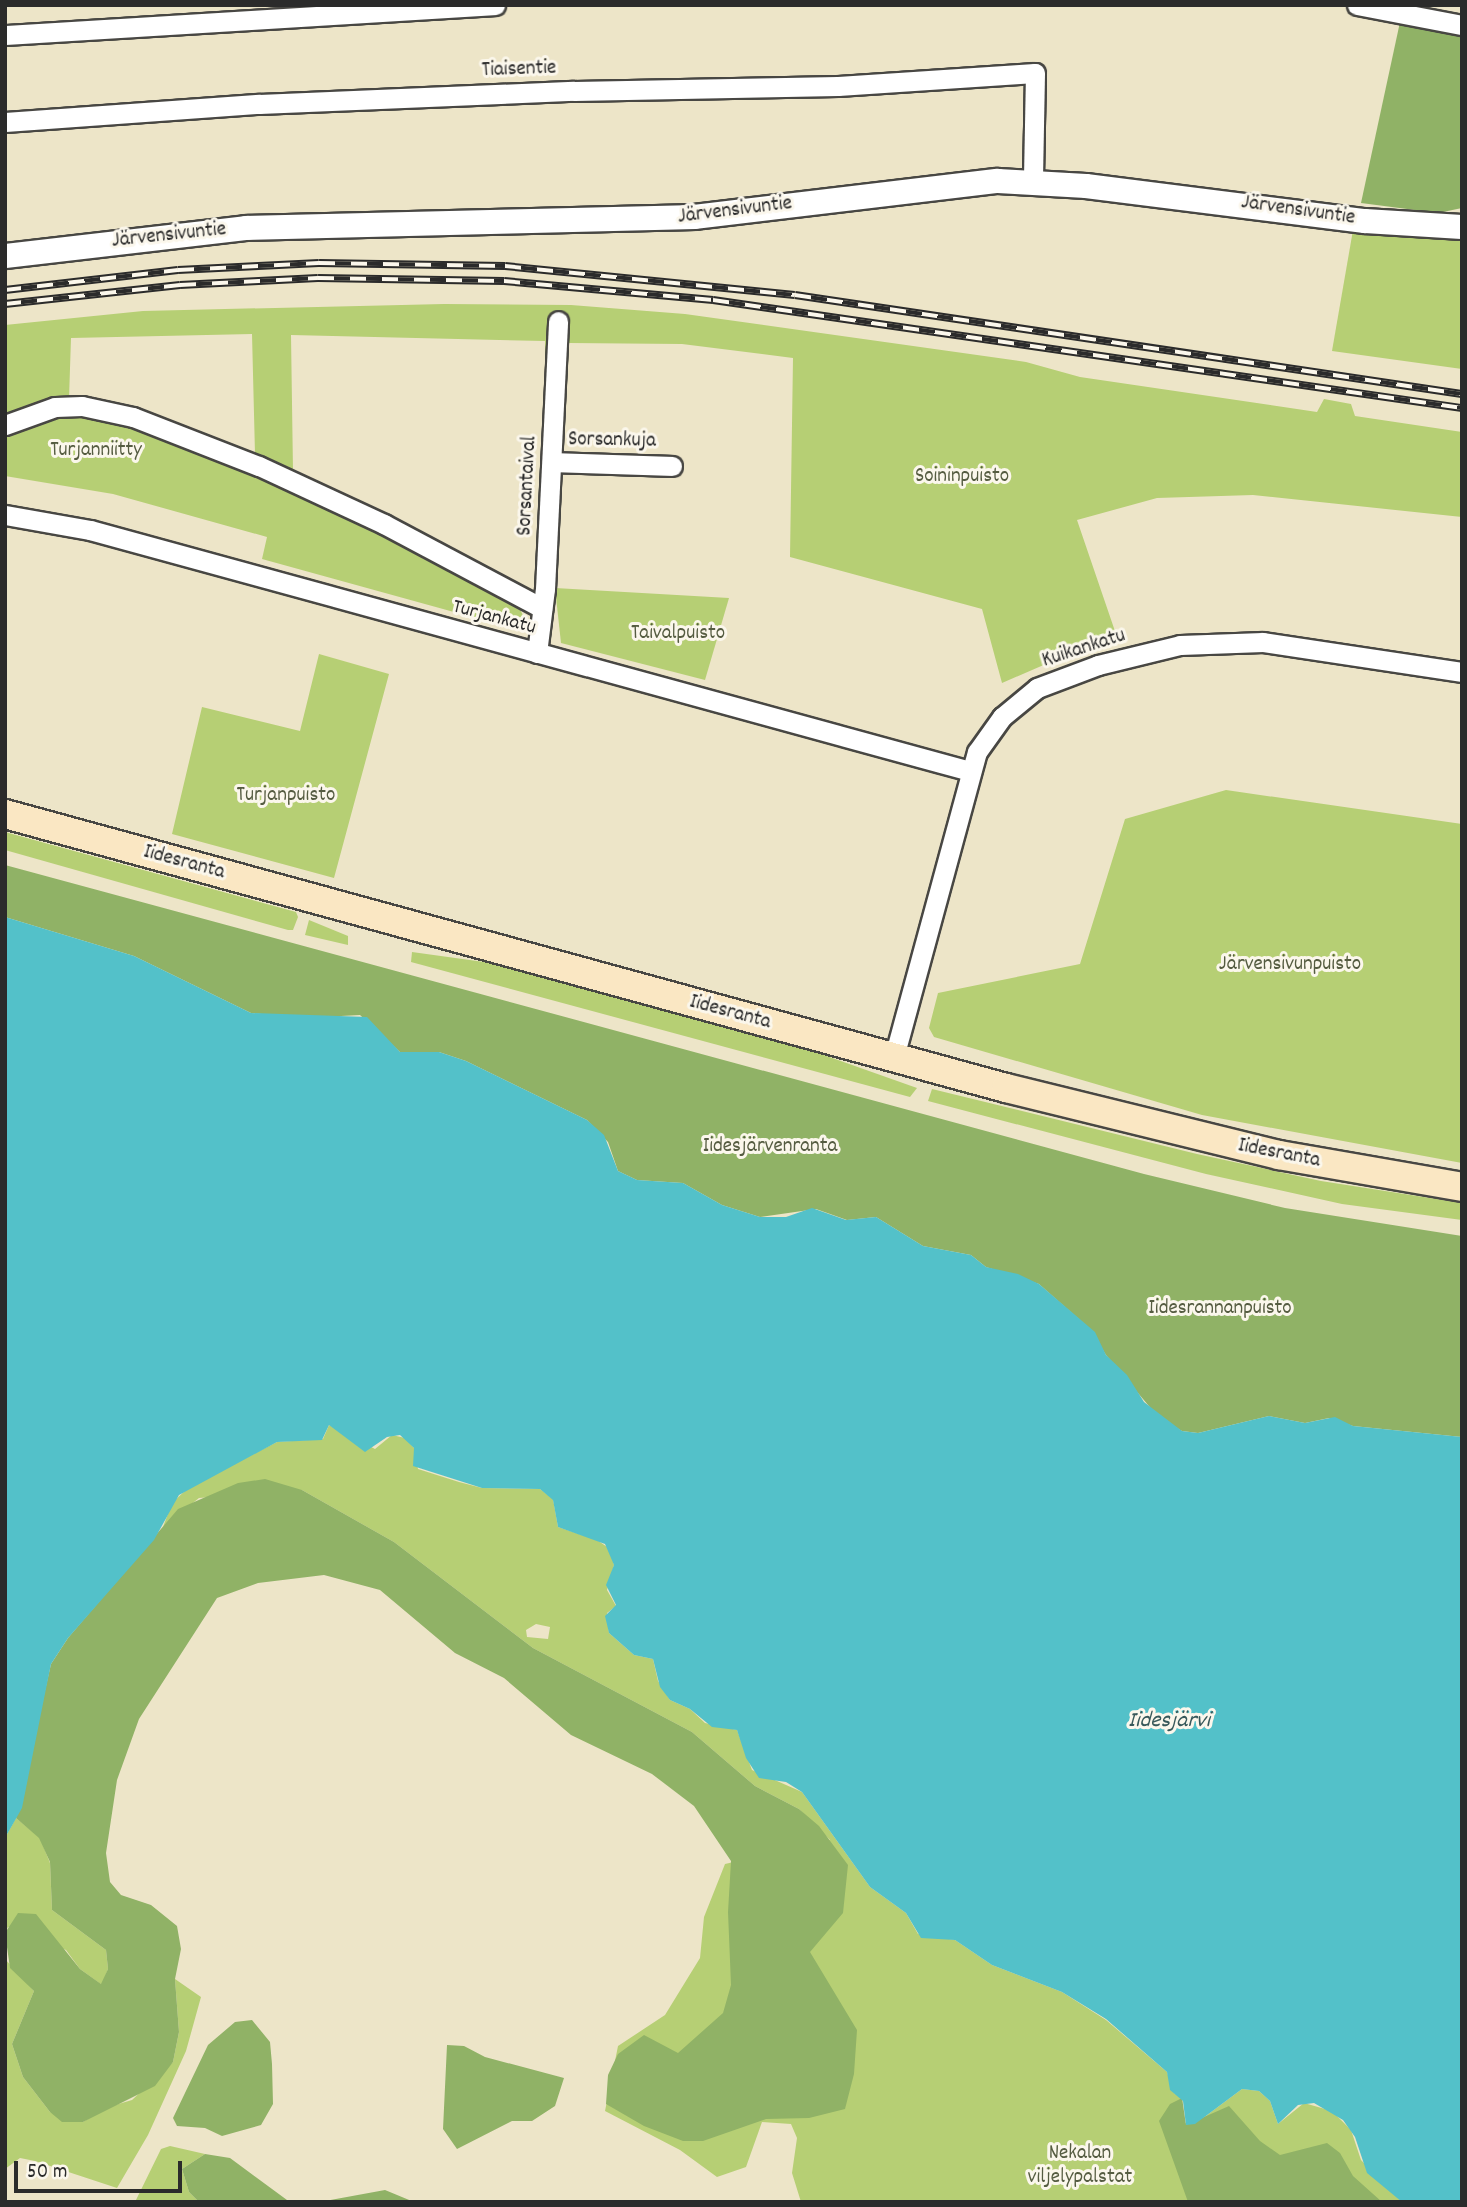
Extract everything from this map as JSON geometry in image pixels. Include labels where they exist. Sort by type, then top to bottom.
[{"type":"main road","name":"Iidesranta","points":[[5,814],[894,1057],[1238,1146],[1462,1187]]},
{"type":"street","points":[[5,34],[495,5]]},
{"type":"street","points":[[1357,5],[1462,25]]},
{"type":"street","name":"Tiaisentie","points":[[5,121],[273,103],[838,86],[1035,73],[1033,181]]},
{"type":"street","name":"Järvensivuntie","points":[[5,256],[246,228],[694,217],[901,190],[1033,181],[1336,214],[1365,221],[1462,227]]},
{"type":"street","name":"Sorsantaival","points":[[537,653],[552,463],[558,321]]},
{"type":"street","name":"Turjankatu","points":[[5,425],[55,407],[82,406],[133,417],[284,477],[542,608]]},
{"type":"street","name":"Sorsankuja","points":[[552,463],[672,466]]},
{"type":"street","name":"Turjankatu","points":[[5,515],[90,530],[970,771]]},
{"type":"street","name":"Kuikankatu","points":[[894,1057],[970,771],[988,733],[1016,703],[1037,688],[1098,665],[1180,645],[1263,642],[1462,672]]},
{"type":"green space","points":[[1400,22],[1462,33],[1462,208],[1438,213],[1361,203]]},
{"type":"green space","points":[[1353,230],[1462,240],[1462,369],[1332,351]]},
{"type":"green space","name":"Soininpuisto","points":[[444,304],[571,305],[685,314],[1026,362],[1080,377],[1317,412],[1324,399],[1351,404],[1355,416],[1462,432],[1462,517],[1253,495],[1157,498],[1077,520],[1118,640],[1062,657],[1002,683],[982,609],[790,557],[793,358],[682,344],[569,343],[566,399],[545,399],[545,341],[291,335],[293,471],[255,454],[252,334],[71,338],[69,399],[5,418],[5,325],[143,311]]},
{"type":"green space","name":"Turjanniitty","points":[[54,413],[105,414],[258,471],[381,530],[519,607],[527,624],[512,628],[262,559],[267,537],[113,494],[5,476],[5,431]]},
{"type":"green space","name":"Taivalpuisto","points":[[555,588],[729,598],[705,680],[561,643]]},
{"type":"green space","name":"Turjanpuisto","points":[[319,654],[389,674],[334,878],[172,834],[202,707],[300,731]]},
{"type":"green space","name":"Järvensivunpuisto","points":[[1226,790],[1462,824],[1462,1163],[1202,1115],[934,1037],[929,1028],[938,993],[1080,964],[1125,819]]},
{"type":"green space","points":[[5,832],[296,912],[298,917],[293,930],[288,930],[5,850]]},
{"type":"green space","points":[[5,865],[1144,1174],[1285,1208],[1462,1236],[1462,1437],[1353,1426],[1329,1418],[1305,1423],[1269,1416],[1198,1433],[1182,1431],[1159,1418],[1106,1355],[1090,1329],[1039,1284],[986,1267],[971,1255],[923,1246],[876,1217],[847,1220],[816,1209],[760,1217],[722,1205],[683,1183],[637,1180],[618,1171],[608,1142],[587,1120],[466,1061],[439,1052],[400,1052],[360,1015],[303,1018],[251,1013],[134,956],[5,917]]},
{"type":"green space","points":[[309,920],[348,936],[348,945],[305,935]]},
{"type":"green space","points":[[412,952],[484,962],[821,1054],[917,1088],[910,1097],[411,962]]},
{"type":"green space","points":[[932,1089],[1197,1154],[1321,1181],[1462,1203],[1462,1220],[1342,1204],[1206,1174],[928,1101]]},
{"type":"green space","name":"Nekalan viljelypalstat","points":[[329,1425],[375,1449],[392,1435],[405,1438],[414,1448],[418,1469],[482,1488],[540,1489],[553,1499],[558,1527],[597,1540],[610,1549],[614,1565],[607,1590],[616,1606],[607,1613],[609,1633],[634,1655],[653,1659],[658,1681],[670,1700],[690,1709],[705,1723],[737,1730],[752,1770],[802,1792],[870,1887],[906,1913],[918,1934],[955,1940],[992,1965],[1062,1992],[1106,2020],[1167,2072],[1174,2093],[1182,2098],[1183,2123],[1195,2124],[1242,2089],[1259,2091],[1270,2101],[1278,2124],[1304,2103],[1332,2111],[1351,2130],[1361,2160],[1402,2202],[801,2202],[792,2173],[797,2138],[791,2124],[762,2122],[746,2167],[717,2177],[680,2150],[605,2111],[618,2046],[665,2015],[700,1958],[704,1917],[725,1864],[830,1840],[799,1809],[755,1786],[692,1732],[533,1648],[394,1542],[302,1490],[199,1498],[163,1527],[172,1503],[189,1487],[277,1442],[323,1439]],"holes":[[[536,1624],[550,1627],[548,1639],[527,1637],[526,1630]]]},
{"type":"green space","points":[[265,1479],[302,1490],[394,1542],[533,1648],[692,1732],[755,1786],[799,1809],[819,1826],[848,1865],[843,1913],[810,1952],[857,2030],[854,2074],[845,2109],[809,2118],[766,2119],[703,2141],[683,2141],[644,2126],[606,2104],[608,2075],[618,2054],[644,2035],[678,2053],[723,2013],[731,1985],[728,1912],[731,1861],[694,1806],[652,1774],[571,1735],[504,1678],[455,1653],[380,1590],[324,1575],[258,1583],[217,1598],[139,1719],[117,1780],[106,1853],[110,1882],[121,1895],[151,1905],[177,1926],[181,1949],[175,1979],[179,2032],[173,2062],[155,2086],[83,2122],[62,2122],[50,2112],[23,2077],[12,2044],[34,1991],[10,1968],[5,1933],[18,1913],[36,1914],[80,1969],[101,1984],[108,1969],[106,1950],[52,1910],[50,1862],[39,1838],[16,1818],[51,1664],[68,1638],[178,1509],[238,1483]]},
{"type":"green space","points":[[16,1818],[40,1838],[50,1863],[52,1910],[106,1950],[108,1969],[102,1985],[80,1969],[66,1950],[8,1927],[5,1933],[5,1838]]},
{"type":"green space","points":[[5,1959],[34,1991],[12,2044],[23,2077],[50,2112],[83,2122],[105,2108],[132,2100],[173,2062],[179,2032],[175,1979],[201,1997],[186,2051],[148,2135],[117,2188],[20,2158],[5,2169]]},
{"type":"green space","points":[[252,2020],[270,2042],[272,2064],[273,2104],[261,2125],[222,2136],[205,2128],[177,2126],[173,2118],[208,2045],[235,2022]]},
{"type":"green space","points":[[447,2045],[464,2046],[485,2057],[564,2078],[555,2106],[532,2121],[512,2121],[457,2149],[443,2129]]},
{"type":"green space","points":[[1182,2098],[1186,2125],[1229,2106],[1260,2141],[1280,2155],[1327,2143],[1340,2153],[1353,2176],[1382,2202],[1188,2202],[1159,2121],[1170,2104]]},
{"type":"green space","points":[[170,2146],[205,2154],[182,2169],[189,2192],[199,2202],[135,2202],[161,2149]]},
{"type":"green space","points":[[205,2154],[230,2158],[287,2200],[325,2201],[385,2190],[414,2202],[199,2202],[189,2192],[182,2169]]},
{"type":"water","name":"Iidesjärvi","points":[[5,917],[134,956],[251,1013],[367,1017],[400,1052],[439,1052],[466,1061],[587,1120],[604,1135],[618,1171],[637,1180],[683,1183],[722,1205],[760,1217],[786,1217],[812,1208],[846,1220],[876,1217],[923,1246],[971,1255],[986,1267],[1018,1274],[1039,1284],[1095,1332],[1106,1355],[1127,1375],[1144,1402],[1182,1431],[1198,1433],[1269,1416],[1305,1423],[1335,1417],[1353,1426],[1462,1437],[1462,2202],[1402,2202],[1367,2173],[1355,2137],[1343,2120],[1314,2103],[1298,2105],[1278,2124],[1270,2101],[1259,2091],[1242,2089],[1195,2124],[1186,2125],[1183,2101],[1170,2090],[1167,2072],[1106,2019],[1062,1992],[992,1965],[955,1940],[921,1938],[906,1913],[870,1887],[802,1792],[786,1782],[759,1778],[746,1758],[737,1730],[712,1727],[690,1709],[670,1700],[660,1687],[653,1659],[634,1655],[609,1633],[605,1616],[616,1605],[606,1585],[614,1565],[605,1544],[558,1527],[553,1500],[540,1489],[482,1488],[413,1466],[414,1448],[400,1435],[387,1437],[365,1452],[329,1425],[322,1440],[277,1442],[179,1495],[154,1540],[68,1638],[51,1664],[22,1808],[5,1838]]},
{"type":"railway","points":[[5,290],[178,270],[319,263],[505,266],[795,295],[1462,394]]},
{"type":"railway","points":[[5,304],[180,285],[318,278],[504,281],[713,300],[1462,408]]},
{"type":"park label","name":"Iidesjärvenranta","points":[[770,1147]]},
{"type":"park label","name":"Iidesrannanpuisto","points":[[1220,1309]]}]
